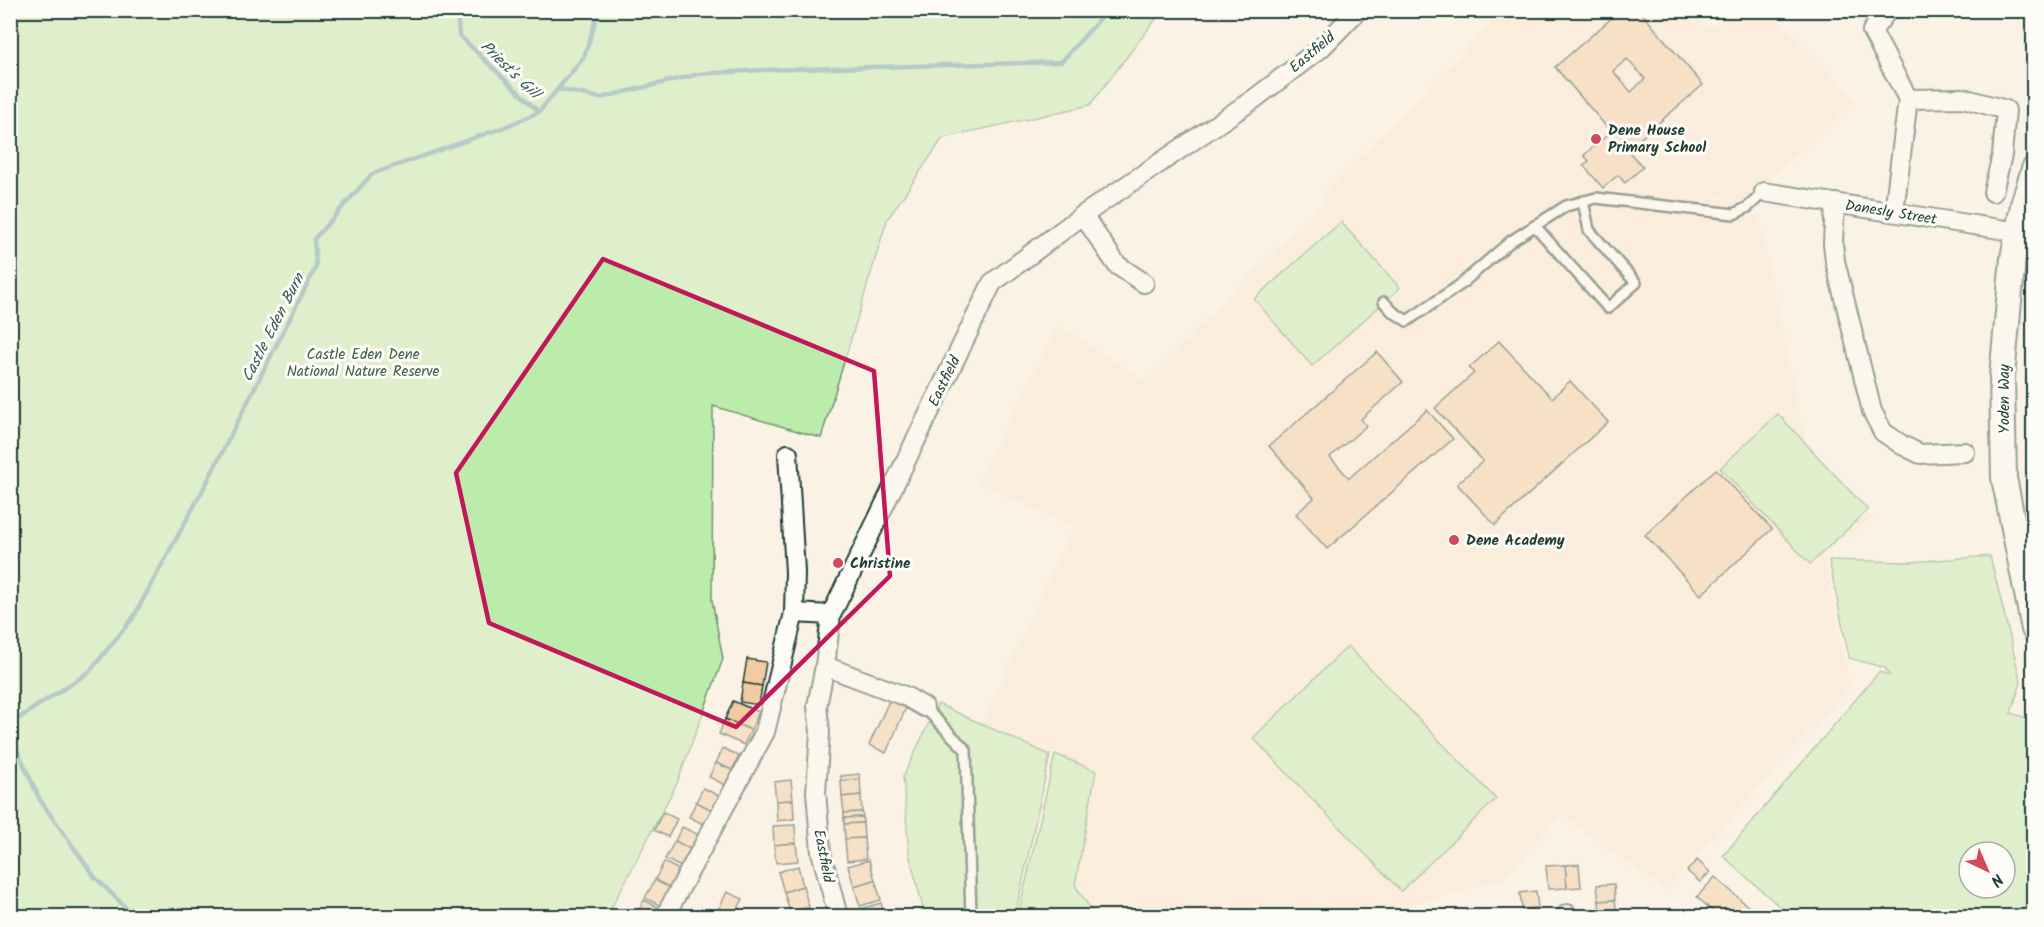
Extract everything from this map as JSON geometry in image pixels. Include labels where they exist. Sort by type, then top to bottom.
[{"type":"main road","name":"Yoden Way","points":[[2034,169],[2023,205],[2013,258],[2002,377],[2004,478],[2034,629]]},
{"type":"street","name":"Eastfield","points":[[838,916],[821,852],[816,792],[820,732],[817,706],[825,666],[831,615],[992,283],[1083,215],[1254,99],[1321,48],[1358,10]]},
{"type":"street","points":[[1888,10],[1872,30],[1908,99],[1894,213]]},
{"type":"street","points":[[1908,99],[1963,98],[2006,110],[2002,155],[1993,192]]},
{"type":"street","name":"Danesly Street","points":[[1764,192],[2018,232]]},
{"type":"street","points":[[1835,203],[1833,243],[1835,261],[1872,411],[1883,432],[1920,454],[1965,452]]},
{"type":"street","points":[[1083,215],[1117,265],[1144,284]]},
{"type":"street","points":[[665,916],[765,732],[794,613],[795,572],[788,454]]},
{"type":"street","points":[[794,613],[831,615]]},
{"type":"street","points":[[825,666],[906,697],[924,707]]},
{"type":"lane","points":[[1384,302],[1392,311],[1407,321],[1460,285],[1511,242],[1566,206],[1583,201],[1596,198],[1734,214],[1748,207],[1764,192]]},
{"type":"lane","points":[[1535,226],[1608,308],[1636,283],[1589,230],[1583,201]]},
{"type":"lane","points":[[924,707],[966,750],[971,916]]},
{"type":"highlighted area","points":[[603,259],[874,371],[890,576],[736,727],[489,623],[456,473]]},
{"type":"shaded area","name":"Dene Academy","points":[[1503,11],[1688,11],[1709,28],[1732,11],[1770,11],[1857,101],[1741,205],[1735,199],[1641,189],[1735,201],[1748,216],[1758,214],[1804,435],[1817,455],[1873,518],[1824,555],[1850,687],[1665,891],[1561,814],[1505,878],[1378,916],[1330,916],[1326,907],[1283,916],[1095,916],[1075,885],[1096,771],[982,723],[1072,527],[977,482],[1058,324],[1145,381],[1324,201],[1321,196]]},
{"type":"green space","name":"Castle Eden Dene National Nature Reserve","points":[[10,11],[1162,11],[1090,105],[943,138],[887,220],[821,438],[713,406],[712,600],[723,659],[677,783],[607,916],[11,916]]},
{"type":"green space","points":[[1341,222],[1400,288],[1312,366],[1254,299]]},
{"type":"green space","points":[[2034,291],[2033,442],[2029,366]]},
{"type":"green space","points":[[1778,414],[1868,510],[1810,564],[1720,468]]},
{"type":"green space","points":[[1990,556],[2021,682],[2011,713],[2027,718],[2034,745],[2033,898],[2016,916],[1790,916],[1723,856],[1879,672],[1889,675],[1885,668],[1849,658],[1829,560],[1910,562]]},
{"type":"green space","points":[[1348,646],[1496,799],[1401,891],[1253,738]]},
{"type":"green space","points":[[938,704],[1050,755],[1015,916],[925,916],[909,853],[903,777]]},
{"type":"green space","points":[[1055,754],[1096,771],[1075,885],[1095,916],[1018,916]]},
{"type":"building","points":[[1621,10],[1639,10],[1703,85],[1627,150],[1643,167],[1625,183],[1618,175],[1603,188],[1583,165],[1589,161],[1584,155],[1611,132],[1555,67]],"holes":[[[1627,59],[1645,79],[1631,92],[1613,71]]]},
{"type":"building","points":[[1499,341],[1552,398],[1570,381],[1608,422],[1495,525],[1457,484],[1483,461],[1435,408],[1474,373],[1469,368]]},
{"type":"building","points":[[1377,352],[1403,382],[1361,419],[1366,426],[1330,457],[1349,478],[1427,410],[1453,439],[1327,549],[1296,514],[1314,498],[1269,446]]},
{"type":"building","points":[[1716,469],[1772,529],[1701,595],[1645,535]]},
{"type":"building","points":[[747,659],[766,662],[762,686],[743,683]]},
{"type":"building","points":[[743,683],[762,686],[759,705],[740,702]]},
{"type":"building","points":[[890,699],[907,706],[886,753],[869,745]]},
{"type":"building","points":[[733,701],[759,712],[751,730],[725,719]]},
{"type":"building","points":[[725,719],[751,730],[744,745],[719,734]]},
{"type":"building","points":[[723,748],[739,756],[732,770],[716,763]]},
{"type":"building","points":[[716,763],[732,770],[725,785],[709,777]]},
{"type":"building","points":[[859,774],[860,779],[841,781],[841,776]]},
{"type":"building","points":[[860,779],[861,795],[842,797],[841,781]]},
{"type":"building","points":[[791,780],[793,800],[776,801],[774,782]]},
{"type":"building","points":[[703,788],[720,796],[712,810],[696,802]]},
{"type":"building","points":[[861,795],[862,812],[844,813],[842,797]]},
{"type":"building","points":[[793,800],[794,819],[777,821],[776,801]]},
{"type":"building","points":[[696,802],[712,810],[705,825],[689,817]]},
{"type":"building","points":[[663,812],[677,819],[668,837],[654,830]]},
{"type":"building","points":[[862,812],[863,817],[844,818],[844,813]]},
{"type":"building","points":[[863,817],[863,823],[844,824],[844,818]]},
{"type":"building","points":[[863,823],[864,838],[845,839],[844,824]]},
{"type":"building","points":[[795,825],[796,843],[774,845],[773,826]]},
{"type":"building","points":[[682,827],[699,835],[692,850],[675,841]]},
{"type":"building","points":[[864,838],[866,859],[847,861],[845,839]]},
{"type":"building","points":[[675,841],[692,850],[683,868],[665,859]]},
{"type":"building","points":[[796,843],[798,861],[776,863],[774,845]]},
{"type":"building","points":[[869,860],[875,880],[854,886],[848,866]]},
{"type":"building","points":[[1697,860],[1710,872],[1700,882],[1687,871]]},
{"type":"building","points":[[664,862],[681,871],[672,889],[655,880]]},
{"type":"building","points":[[1579,864],[1581,887],[1567,888],[1565,865]]},
{"type":"building","points":[[1565,865],[1567,888],[1548,889],[1546,866]]},
{"type":"building","points":[[798,866],[803,886],[784,892],[778,872]]},
{"type":"building","points":[[1715,877],[1759,916],[1718,916],[1697,897]]},
{"type":"building","points":[[655,880],[672,889],[663,907],[645,898]]},
{"type":"building","points":[[875,880],[881,900],[860,906],[854,886]]},
{"type":"building","points":[[1614,884],[1615,900],[1599,901],[1597,885]]},
{"type":"building","points":[[803,886],[809,907],[790,912],[784,892]]},
{"type":"building","points":[[1536,891],[1538,908],[1522,909],[1520,893]]},
{"type":"building","points":[[727,892],[743,899],[734,916],[718,910]]},
{"type":"building","points":[[644,900],[661,909],[657,916],[636,916]]},
{"type":"building","points":[[1615,900],[1617,916],[1600,916],[1599,901]]},
{"type":"building","points":[[881,903],[885,916],[863,916],[860,909]]},
{"type":"building","points":[[1538,908],[1539,916],[1523,916],[1522,909]]},
{"type":"building","points":[[810,909],[812,916],[791,916],[790,914]]},
{"type":"waterway","name":"Priest's Gill","points":[[457,10],[459,35],[539,112]]},
{"type":"waterway","name":"Castle Eden Burn","points":[[10,724],[89,672],[133,618],[206,484],[316,267],[314,239],[372,174],[505,127],[539,112],[584,57],[599,10]]},
{"type":"waterway","points":[[558,89],[600,98],[699,74],[762,70],[1061,62],[1108,10]]},
{"type":"waterway","name":"Castle Eden Burn","points":[[10,734],[40,800],[94,876],[134,916]]},
{"type":"place","name":"Dene House Primary School","points":[[1596,139]]},
{"type":"place","name":"Dene Academy","points":[[1454,540]]},
{"type":"place","name":"Christine","points":[[838,563]]}]
